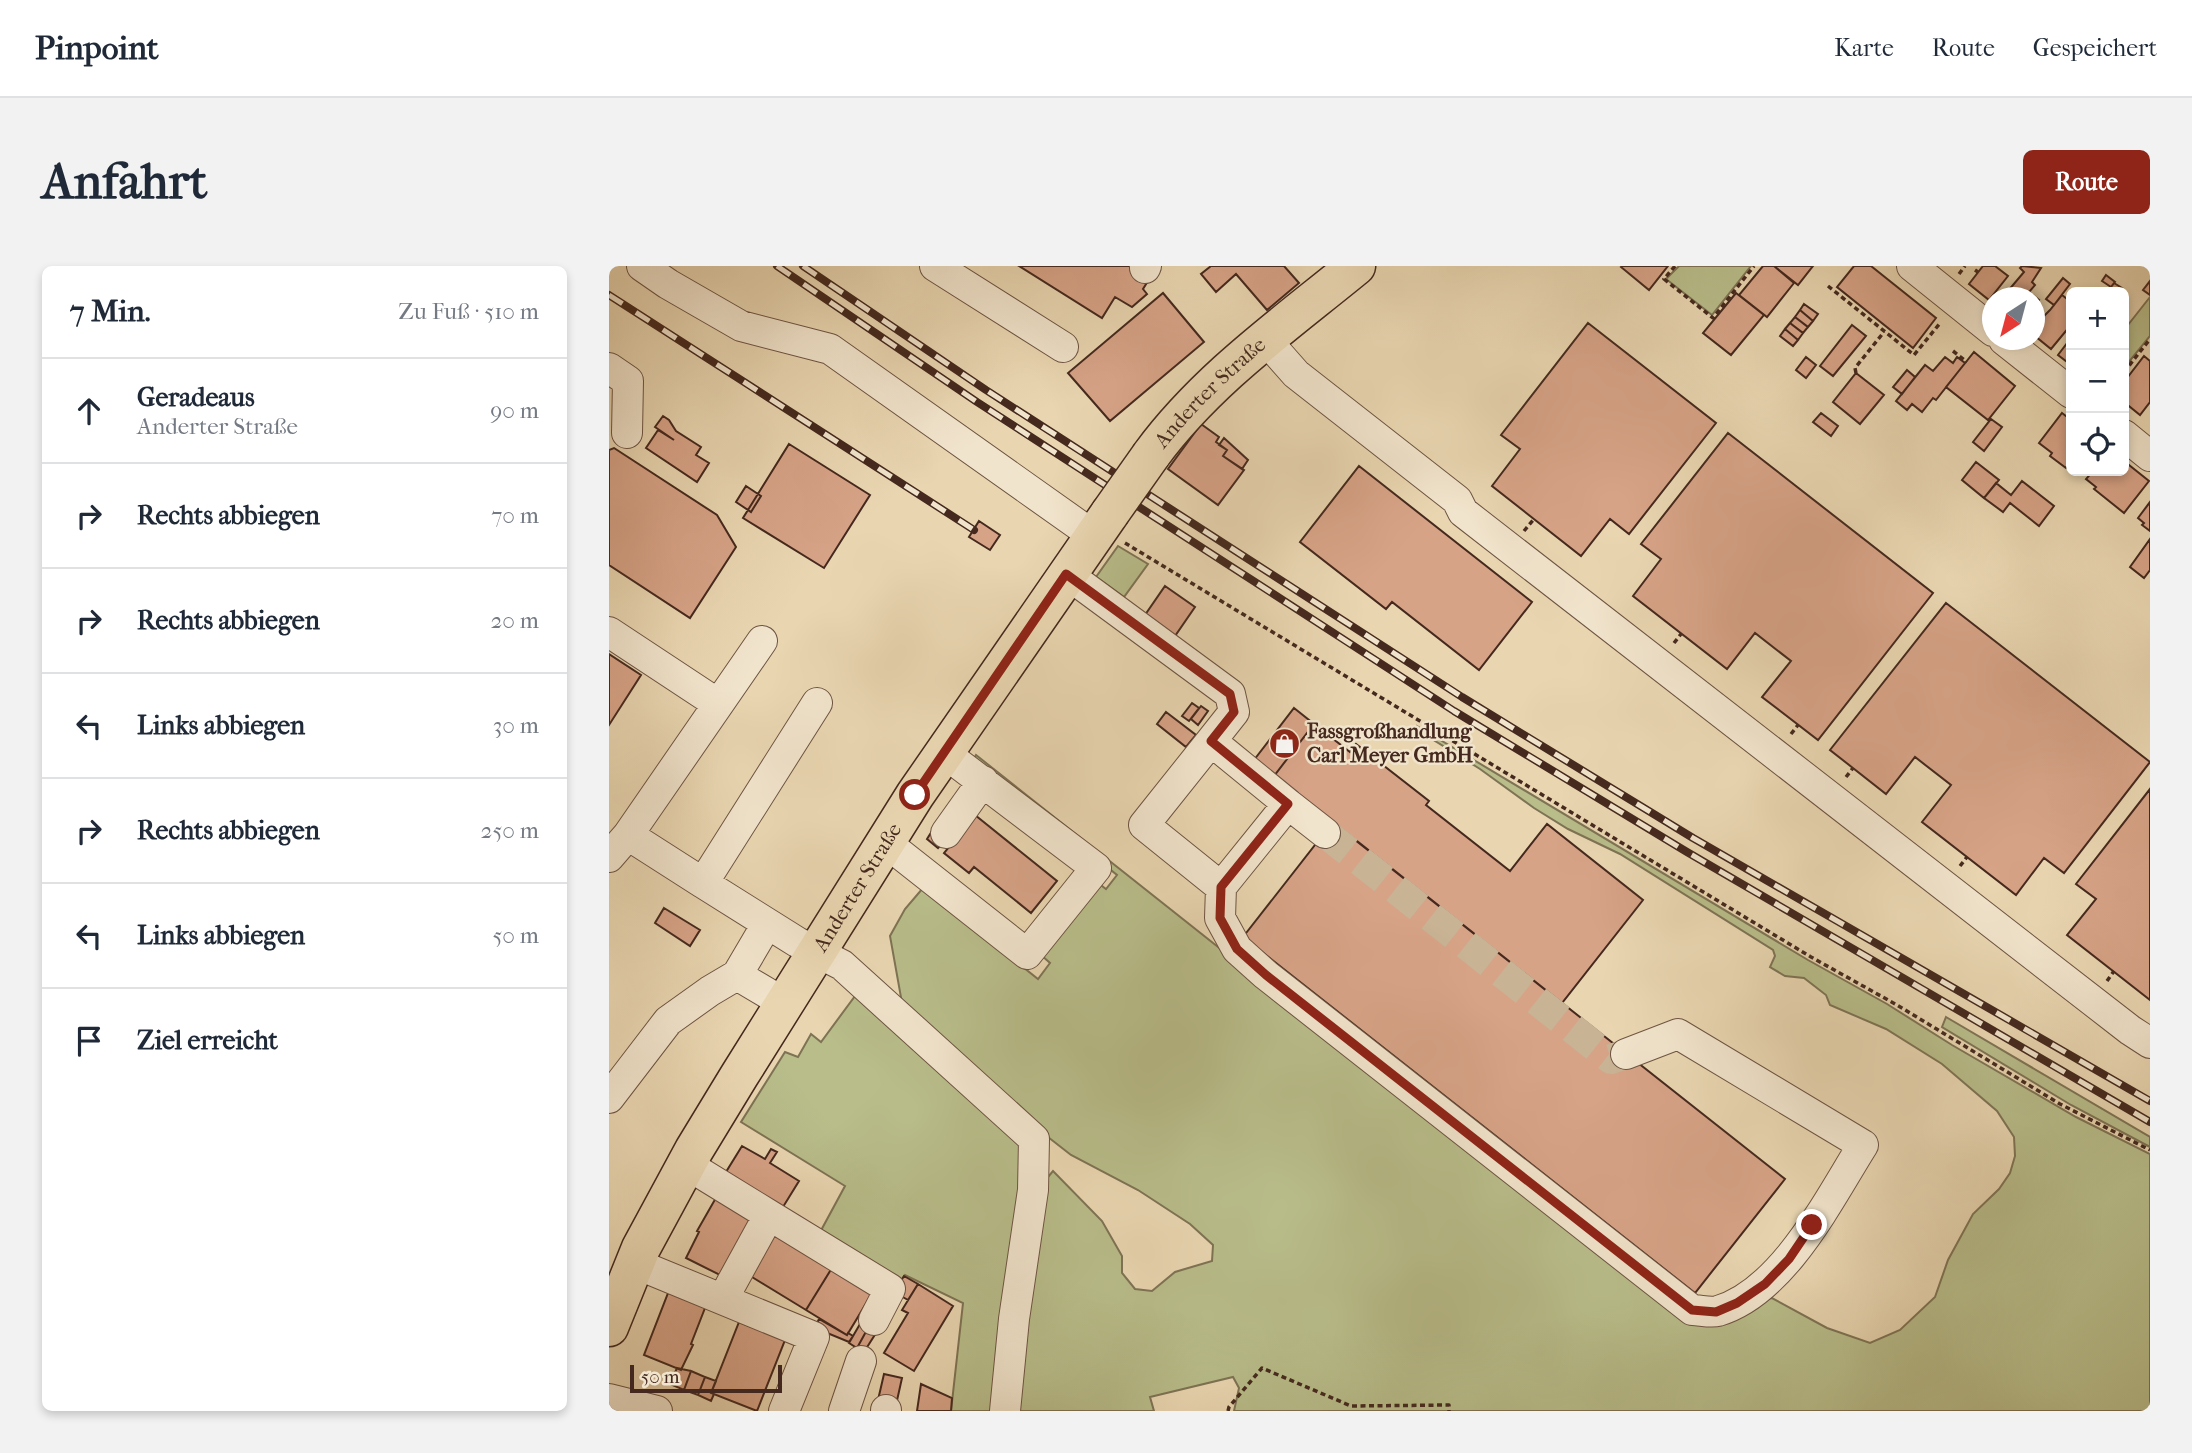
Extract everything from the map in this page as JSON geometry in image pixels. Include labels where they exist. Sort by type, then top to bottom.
[{"type":"main road","name":"Anderter Straße","points":[[609,1327],[634,1264],[686,1164],[760,989],[817,951],[943,752],[1066,574],[1179,419],[1205,392],[1354,266]]},
{"type":"street","points":[[642,266],[741,326],[830,349],[1102,525]]},
{"type":"street","points":[[935,266],[1063,346]]},
{"type":"street","points":[[1912,266],[1982,322]]},
{"type":"street","points":[[1266,340],[1296,374],[1457,500],[1463,512],[2150,1043]]},
{"type":"street","points":[[2017,350],[2066,389]]},
{"type":"street","points":[[609,368],[628,381],[627,433]]},
{"type":"street","points":[[1066,574],[1230,694],[1234,712],[1143,825],[1221,887]]},
{"type":"street","points":[[609,632],[718,704]]},
{"type":"street","points":[[762,641],[618,846],[703,883],[797,942],[842,965],[1034,1139],[1033,1190],[1014,1319],[1005,1411]]},
{"type":"street","points":[[703,883],[817,703]]},
{"type":"street","points":[[1211,741],[1325,833]]},
{"type":"street","points":[[885,842],[1027,954],[1096,868],[943,752]]},
{"type":"street","points":[[946,833],[983,781]]},
{"type":"street","points":[[1288,804],[1221,887],[1220,918],[1237,949],[1266,975],[1692,1310],[1716,1312],[1737,1303],[1765,1284],[1789,1259],[1863,1144],[1678,1034],[1626,1054]]},
{"type":"street","points":[[609,1098],[668,1021],[710,991],[760,989],[767,924]]},
{"type":"street","points":[[686,1164],[890,1289],[874,1320]]},
{"type":"street","points":[[730,1286],[769,1215]]},
{"type":"street","points":[[634,1264],[814,1337],[784,1411]]},
{"type":"street","points":[[844,1411],[861,1361]]},
{"type":"street","points":[[609,1399],[657,1411]]},
{"type":"path","points":[[1675,266],[1664,279],[1713,318],[1754,266]]},
{"type":"path","points":[[1746,276],[1751,280]]},
{"type":"path","points":[[1828,286],[1914,355],[1947,314]]},
{"type":"path","points":[[1856,373],[1855,368],[1884,332]]},
{"type":"path","points":[[2129,366],[2150,339]]},
{"type":"path","points":[[1953,351],[1966,362]]},
{"type":"path","points":[[1102,525],[1119,539],[1811,957],[1897,1005],[2060,1104],[2150,1150]]},
{"type":"path","points":[[1228,1411],[1262,1368],[1352,1406],[1449,1405],[1449,1411]]},
{"type":"green space","points":[[1679,266],[1751,266],[1712,315],[1666,279]]},
{"type":"green space","points":[[2150,297],[2150,336],[2129,362],[2129,350],[2129,324]]},
{"type":"green space","points":[[1118,546],[1148,564],[1124,597],[1096,577]]},
{"type":"green space","points":[[1417,726],[1952,1045],[2076,1117],[2150,1154],[2150,1411],[1234,1411],[1239,1388],[1233,1377],[1150,1397],[1154,1411],[1005,1411],[1043,1183],[1053,1171],[1102,1221],[1122,1256],[1122,1273],[1135,1289],[1152,1291],[1175,1272],[1212,1261],[1213,1245],[1190,1224],[1138,1190],[1071,1155],[1039,1130],[902,1003],[890,936],[905,909],[923,888],[1038,979],[1050,963],[1041,955],[1098,883],[1106,889],[1117,875],[973,760],[976,755],[1687,1319],[1772,1298],[1827,1328],[1870,1343],[1900,1330],[1935,1297],[1948,1260],[1973,1214],[1999,1189],[2010,1173],[2015,1156],[2014,1137],[1997,1111],[1942,1064],[1886,1029],[1830,1005],[1826,995],[1804,978],[1785,976],[1770,967],[1775,956],[1773,950],[1620,854],[1568,829],[1534,808],[1480,769],[1416,729]]},
{"type":"green space","points":[[858,992],[1021,1142],[1020,1215],[994,1411],[951,1411],[963,1303],[905,1275],[898,1284],[818,1236],[845,1186],[741,1122],[785,1052],[798,1057],[811,1034],[821,1042]]},
{"type":"green space","points":[[1946,1017],[2150,1137],[2150,1147],[2071,1105],[1942,1027]]},
{"type":"building","points":[[1019,266],[1143,266],[1153,273],[1143,289],[1147,294],[1132,307],[1115,297],[1102,318]]},
{"type":"building","points":[[1211,266],[1284,266],[1299,283],[1267,310],[1236,274],[1216,292],[1201,274]]},
{"type":"building","points":[[1622,266],[1668,266],[1649,290]]},
{"type":"building","points":[[1763,266],[1774,266],[1794,283],[1767,317],[1739,295]]},
{"type":"building","points":[[1774,266],[1813,266],[1798,285]]},
{"type":"building","points":[[1854,266],[1871,266],[1936,318],[1913,348],[1837,287]]},
{"type":"building","points":[[1983,266],[1995,266],[2008,276],[1999,287],[1982,287],[1982,294],[1969,284]]},
{"type":"building","points":[[2020,268],[2041,268],[2032,282],[2035,285],[2033,287],[2011,287],[2024,272]]},
{"type":"building","points":[[2106,275],[2115,282],[2111,287],[2102,281]]},
{"type":"building","points":[[2063,278],[2070,284],[2054,305],[2046,299]]},
{"type":"building","points":[[2150,281],[2150,295],[2143,290]]},
{"type":"building","points":[[1163,293],[1204,342],[1110,421],[1068,373]]},
{"type":"building","points":[[1736,293],[1764,315],[1731,355],[1703,333]]},
{"type":"building","points":[[2062,295],[2066,298],[2066,331],[2051,349],[2045,344],[2045,315]]},
{"type":"building","points":[[1804,304],[1818,314],[1813,321],[1800,310]]},
{"type":"building","points":[[1800,310],[1813,321],[1808,327],[1795,317]]},
{"type":"building","points":[[1795,317],[1808,327],[1803,333],[1790,323]]},
{"type":"building","points":[[1588,323],[1716,423],[1629,534],[1610,519],[1581,556],[1492,486],[1520,449],[1501,435]]},
{"type":"building","points":[[1790,323],[1803,333],[1798,340],[1785,329]]},
{"type":"building","points":[[1852,325],[1866,336],[1833,376],[1820,366]]},
{"type":"building","points":[[1785,329],[1798,340],[1793,346],[1780,336]]},
{"type":"building","points":[[2066,345],[2066,361],[2058,355]]},
{"type":"building","points":[[1974,352],[2015,386],[1988,420],[1946,387]]},
{"type":"building","points":[[2144,356],[2150,361],[2150,402],[2140,415],[2129,406],[2129,376]]},
{"type":"building","points":[[1806,357],[1816,365],[1806,378],[1796,370]]},
{"type":"building","points":[[1945,357],[1953,363],[1957,357],[1965,363],[1936,400],[1933,398],[1922,412],[1912,404],[1907,410],[1896,401],[1925,365],[1933,371]]},
{"type":"building","points":[[1907,370],[1915,377],[1902,394],[1893,387]]},
{"type":"building","points":[[1856,373],[1884,395],[1860,424],[1833,402]]},
{"type":"building","points":[[1821,413],[1838,426],[1831,436],[1813,422]]},
{"type":"building","points":[[2062,413],[2066,416],[2066,468],[2039,443]]},
{"type":"building","points":[[663,416],[676,431],[701,447],[696,455],[709,463],[697,482],[646,448],[658,430],[674,440],[655,427]]},
{"type":"building","points":[[1991,419],[2002,427],[1984,451],[1973,442]]},
{"type":"building","points":[[1201,424],[1219,437],[1216,442],[1227,450],[1223,456],[1244,470],[1218,505],[1168,469]]},
{"type":"building","points":[[1728,433],[1933,593],[1818,740],[1762,697],[1791,661],[1755,633],[1727,669],[1633,596],[1661,559],[1641,544]]},
{"type":"building","points":[[1224,438],[1248,460],[1242,469],[1223,456],[1227,450],[1219,445]]},
{"type":"building","points":[[789,444],[870,495],[824,568],[743,518]]},
{"type":"building","points":[[614,448],[717,515],[736,547],[690,618],[609,565],[609,450]]},
{"type":"building","points":[[1976,462],[1999,480],[1984,498],[1962,480]]},
{"type":"building","points":[[2129,465],[2149,481],[2124,513],[2094,489],[2096,487],[2086,479],[2089,476],[2129,476]]},
{"type":"building","points":[[1359,466],[1532,602],[1479,670],[1392,602],[1386,609],[1300,542]]},
{"type":"building","points":[[2022,481],[2054,506],[2039,526],[2010,503],[2003,512],[1984,498],[1996,483],[2011,495]]},
{"type":"building","points":[[746,486],[761,496],[751,512],[736,502]]},
{"type":"building","points":[[2150,502],[2150,531],[2138,518]]},
{"type":"building","points":[[979,521],[1000,535],[990,550],[969,537]]},
{"type":"building","points":[[2150,539],[2150,570],[2144,578],[2130,567]]},
{"type":"building","points":[[1165,586],[1195,607],[1175,636],[1145,615]]},
{"type":"building","points":[[1946,603],[2150,762],[2064,873],[2044,858],[2016,895],[1922,822],[1951,785],[1915,757],[1886,794],[1830,750]]},
{"type":"building","points":[[609,654],[641,675],[609,725]]},
{"type":"building","points":[[1192,703],[1199,708],[1189,721],[1182,716]]},
{"type":"building","points":[[1201,706],[1208,711],[1198,725],[1191,719]]},
{"type":"building","points":[[1294,708],[1314,724],[1274,776],[1254,760]]},
{"type":"building","points":[[1166,712],[1196,735],[1186,747],[1157,724]]},
{"type":"building","points":[[1314,724],[1350,752],[1356,744],[1429,801],[1426,805],[1510,871],[1547,824],[1643,900],[1562,1003],[1274,776]]},
{"type":"building","points":[[2150,789],[2150,1000],[2067,935],[2096,899],[2076,884]]},
{"type":"building","points":[[975,815],[1057,881],[1031,913],[974,867],[969,873],[944,853]]},
{"type":"building","points":[[1333,822],[1785,1179],[1695,1293],[1243,937]]},
{"type":"building","points":[[932,831],[944,841],[938,848],[927,839]]},
{"type":"building","points":[[664,908],[700,930],[690,946],[655,923]]},
{"type":"building","points":[[742,1146],[765,1159],[771,1149],[777,1152],[770,1163],[799,1181],[783,1207],[726,1172]]},
{"type":"building","points":[[717,1196],[753,1214],[722,1276],[686,1258],[699,1232],[697,1231]]},
{"type":"building","points":[[776,1227],[835,1263],[806,1310],[747,1274]]},
{"type":"building","points":[[835,1263],[876,1287],[847,1335],[806,1310]]},
{"type":"building","points":[[904,1276],[918,1284],[908,1300],[894,1292]]},
{"type":"building","points":[[918,1284],[953,1306],[914,1371],[884,1353],[908,1313],[902,1310]]},
{"type":"building","points":[[670,1288],[705,1308],[691,1344],[693,1345],[681,1370],[644,1355]]},
{"type":"building","points":[[819,1319],[853,1336],[849,1342],[815,1328]]},
{"type":"building","points":[[739,1322],[785,1340],[757,1411],[711,1393]]},
{"type":"building","points":[[860,1324],[868,1328],[857,1348],[849,1343]]},
{"type":"building","points":[[868,1328],[876,1333],[864,1352],[857,1348]]},
{"type":"building","points":[[677,1368],[691,1371],[684,1390],[670,1384]]},
{"type":"building","points":[[691,1371],[705,1377],[698,1395],[684,1390]]},
{"type":"building","points":[[884,1374],[902,1378],[896,1405],[878,1400]]},
{"type":"building","points":[[705,1377],[716,1381],[711,1401],[698,1395]]},
{"type":"building","points":[[921,1384],[952,1398],[951,1411],[917,1411]]},
{"type":"tunnel","points":[[1325,833],[1611,1059],[1626,1054]]},
{"type":"railway","points":[[777,266],[977,402],[1454,711],[1687,852],[2150,1122]]},
{"type":"railway","points":[[803,266],[986,390],[1462,697],[1693,838],[2150,1101]]},
{"type":"railway","points":[[609,295],[974,530]]},
{"type":"place","name":"Fassgroßhandlung Carl Meyer GmbH","points":[[1284,743]]},
{"type":"route","points":[[915,795],[1066,574],[1230,694],[1234,712],[1211,741],[1288,804],[1221,887],[1220,918],[1237,949],[1266,975],[1692,1310],[1716,1312],[1737,1303],[1765,1284],[1789,1259],[1812,1225]]}]
